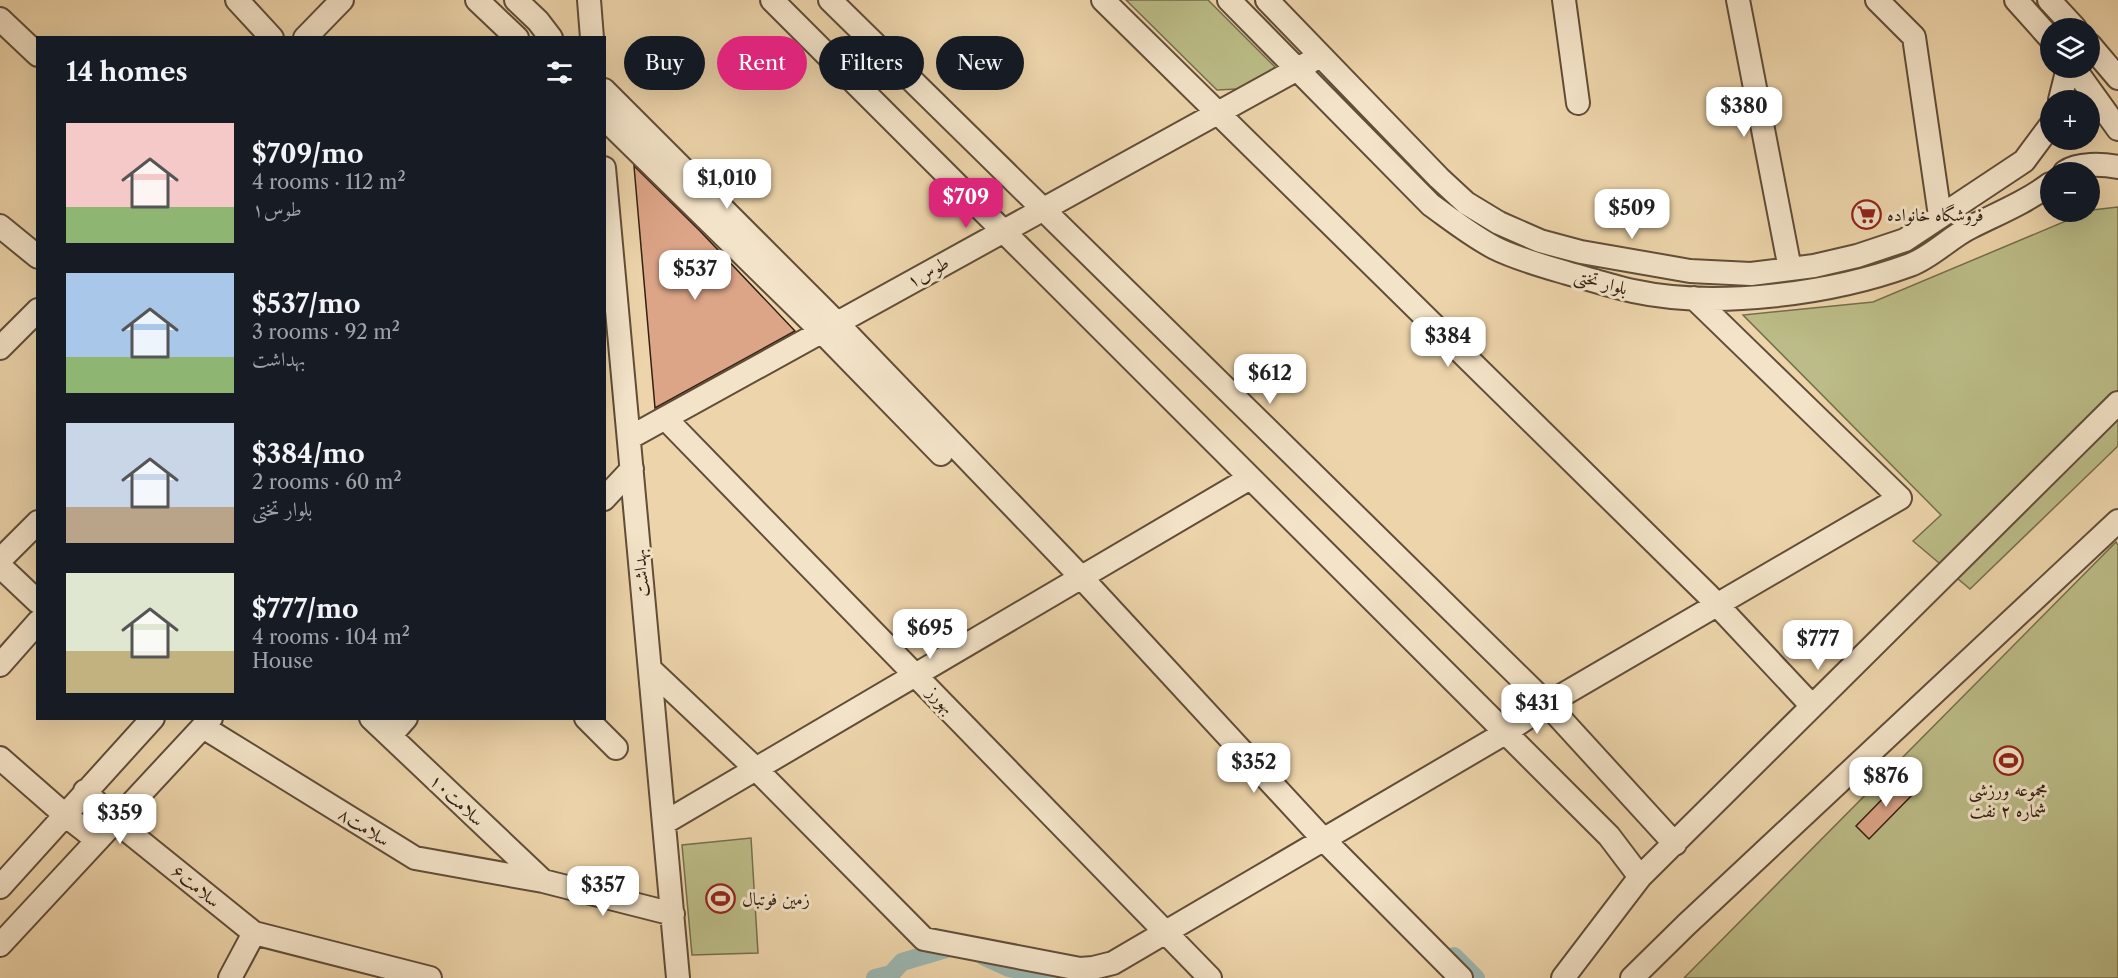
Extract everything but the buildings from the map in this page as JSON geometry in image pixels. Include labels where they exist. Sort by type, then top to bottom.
[{"type":"street","points":[[237,0],[270,36]]},
{"type":"street","points":[[307,36],[342,0]]},
{"type":"street","points":[[477,0],[515,36]]},
{"type":"street","points":[[516,0],[538,21],[549,36]]},
{"type":"street","points":[[589,0],[592,36]]},
{"type":"street","points":[[772,0],[1609,836],[1640,877]]},
{"type":"street","points":[[830,0],[1547,704],[1675,843]]},
{"type":"street","points":[[1103,0],[1717,605],[1812,706]]},
{"type":"street","name":"بلوار تختی","points":[[1229,0],[1431,205],[1463,229],[1496,249],[1541,265],[1634,291],[1694,298],[1758,296],[1821,290],[1862,280],[1912,264],[1969,228],[2005,212],[2040,190]]},
{"type":"street","name":"بلوار تختی","points":[[1267,0],[1466,203],[1500,223],[1540,241],[1581,252],[1689,272],[1751,273],[1814,266],[1857,256],[1905,240],[2024,161],[2040,139]]},
{"type":"street","points":[[1564,0],[1578,103]]},
{"type":"street","points":[[1738,0],[1791,269]]},
{"type":"street","points":[[1876,0],[1914,37],[1940,216]]},
{"type":"street","points":[[2016,0],[2040,27]]},
{"type":"street","points":[[2049,0],[2066,18]]},
{"type":"street","points":[[0,19],[36,53]]},
{"type":"street","name":"طوس۱","points":[[629,438],[1322,55]]},
{"type":"street","points":[[2100,57],[2118,78]]},
{"type":"street","points":[[2081,78],[2118,129]]},
{"type":"street","points":[[606,92],[1323,839],[1461,978]]},
{"type":"street","points":[[606,120],[829,327]]},
{"type":"street","points":[[2100,164],[2118,167]]},
{"type":"street","name":"بهداشت","points":[[606,202],[609,275],[629,438],[678,978]]},
{"type":"street","points":[[0,226],[36,255]]},
{"type":"street","points":[[650,669],[756,769],[924,939],[1080,969],[1113,963],[1505,733],[1547,704],[1900,498],[1694,298]]},
{"type":"street","points":[[0,348],[36,312]]},
{"type":"street","points":[[1563,978],[1640,877],[2118,403]]},
{"type":"street","name":"بهورز","points":[[665,418],[916,674],[1206,977]]},
{"type":"street","points":[[606,497],[632,469]]},
{"type":"street","points":[[664,823],[1250,478]]},
{"type":"street","points":[[1632,978],[2118,520]]},
{"type":"street","points":[[0,560],[36,524]]},
{"type":"street","points":[[0,566],[36,600]]},
{"type":"street","points":[[0,665],[36,624]]},
{"type":"street","points":[[0,887],[151,720]]},
{"type":"street","name":"سلامت۱۰","points":[[373,720],[543,881]]},
{"type":"street","points":[[390,736],[404,720]]},
{"type":"street","points":[[588,720],[616,748]]},
{"type":"street","points":[[0,945],[114,820],[207,723]]},
{"type":"street","name":"سلامت۸","points":[[207,723],[415,858],[543,881],[673,914]]},
{"type":"street","points":[[0,758],[97,840]]},
{"type":"street","name":"سلامت۶","points":[[86,791],[114,820],[254,933]]},
{"type":"street","points":[[239,974],[254,933],[430,978]]},
{"type":"green space","points":[[1126,0],[1208,0],[1283,75],[1257,88],[1217,90]]},
{"type":"green space","points":[[2118,207],[2118,446],[1970,589],[1913,541],[1941,515],[1743,315],[1873,302],[2063,222],[2100,222],[2100,209]]},
{"type":"green space","name":"مجموعه ورزشی شماره ۲ نفت","points":[[2116,542],[2118,545],[2118,978],[1684,978]]},
{"type":"green space","name":"زمین فوتبال","points":[[751,838],[758,953],[692,955],[682,845]]},
{"type":"waterway","points":[[875,978],[891,974],[902,962],[956,946]]},
{"type":"waterway","points":[[983,956],[1009,968],[1059,978]]},
{"type":"waterway","points":[[1454,956],[1476,978]]},
{"type":"place","name":"فروشگاه خانواده","points":[[1866,215]]},
{"type":"place","name":"مجموعه ورزشی شماره ۲ نفت","points":[[2008,761]]},
{"type":"place","name":"زمین فوتبال","points":[[721,899]]}]
